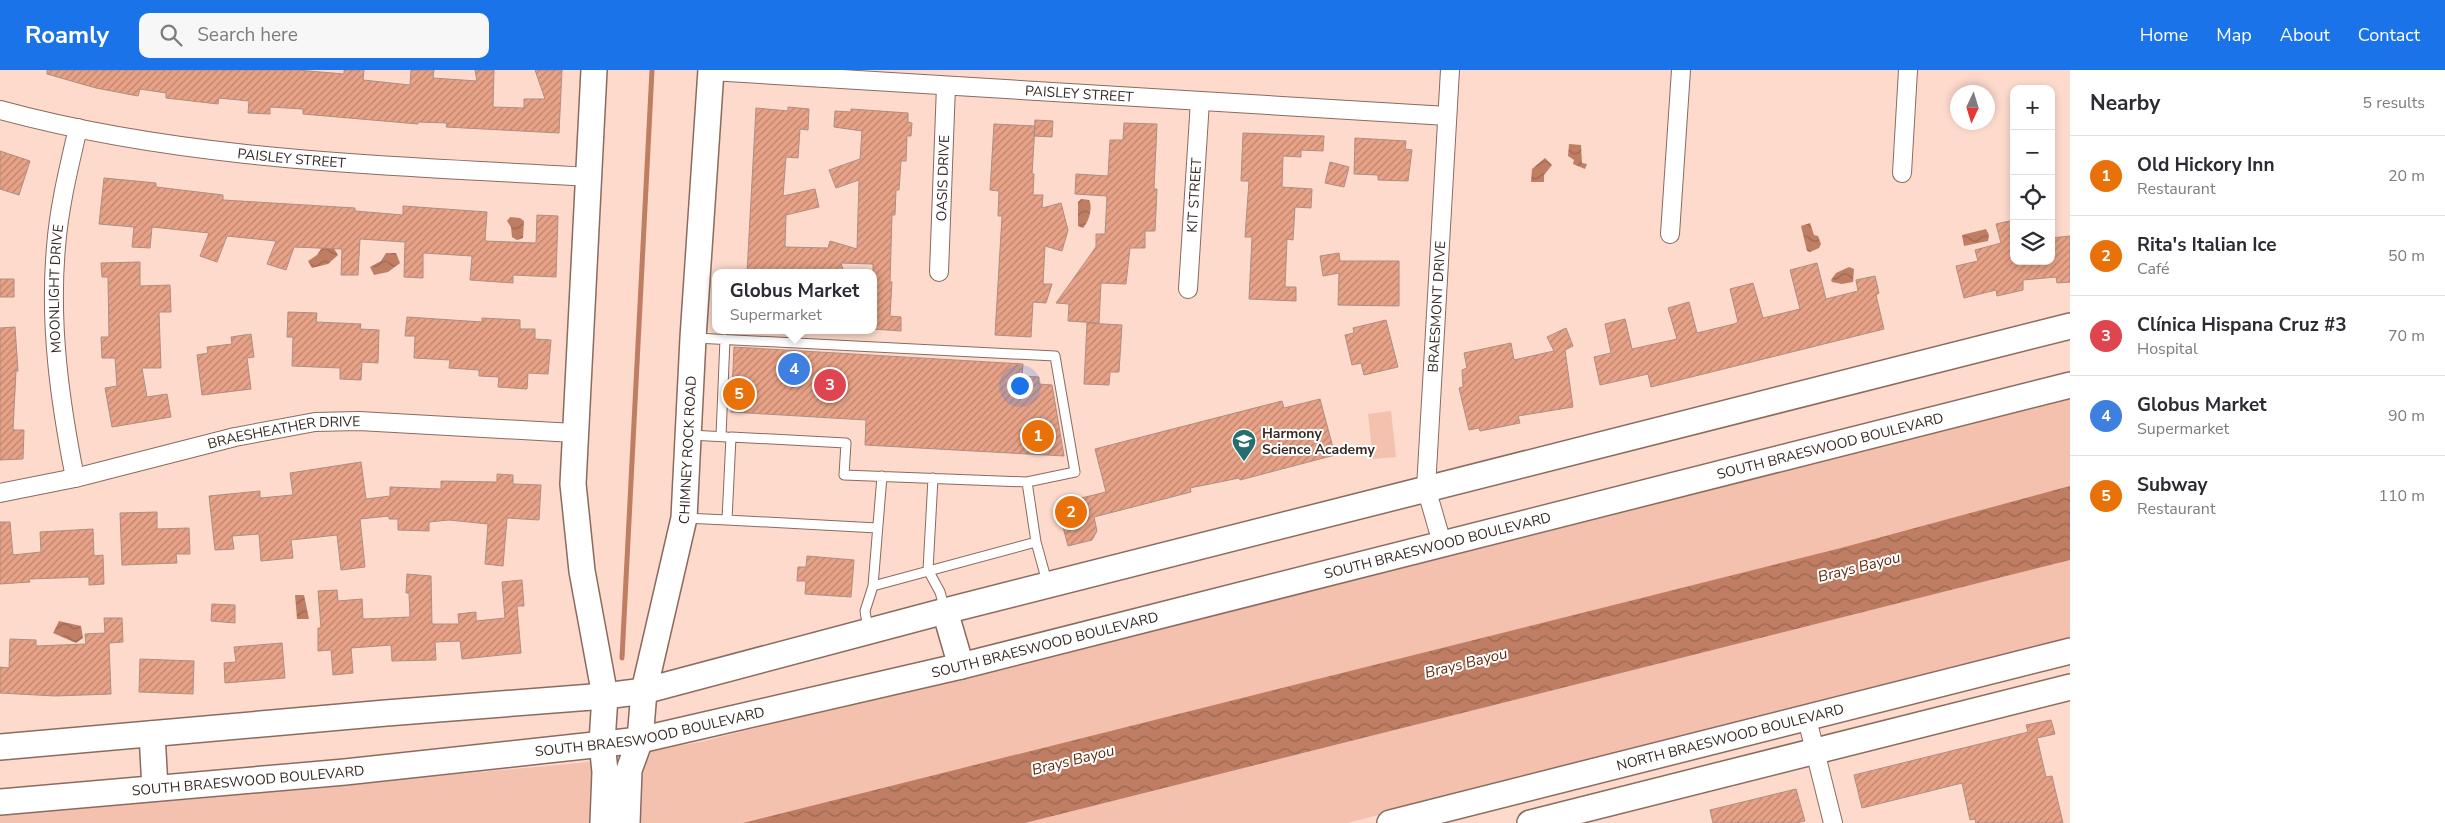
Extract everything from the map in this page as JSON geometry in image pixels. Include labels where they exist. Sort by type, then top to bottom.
[{"type":"main road","points":[[594,70],[574,433],[573,484],[582,571],[604,696]]},
{"type":"main road","name":"CHIMNEY ROCK ROAD","points":[[603,823],[617,771],[640,740],[644,691],[684,518],[693,338],[711,71]]},
{"type":"main road","points":[[0,748],[644,691],[945,611],[2070,326]]},
{"type":"main road","name":"SOUTH BRAESWOOD BOULEVARD","points":[[0,802],[345,772],[602,742],[640,740],[961,666],[2070,385]]},
{"type":"main road","points":[[945,611],[961,666]]},
{"type":"main road","name":"NORTH BRAESWOOD BOULEVARD","points":[[1390,823],[1439,817],[1621,764],[1807,719],[2070,651]]},
{"type":"main road","points":[[1530,823],[2061,689],[2044,658]]},
{"type":"main road","name":"CHIMNEY ROCK ROAD","points":[[604,696],[602,742],[617,771],[627,823]]},
{"type":"main road","points":[[152,734],[155,788]]},
{"type":"main road","points":[[1621,764],[1629,799]]},
{"type":"street","name":"BRAESMONT DRIVE","points":[[1442,543],[1426,488],[1450,70]]},
{"type":"street","points":[[1670,234],[1681,70]]},
{"type":"street","points":[[1902,173],[1908,70]]},
{"type":"street","name":"PAISLEY STREET","points":[[711,71],[1448,116]]},
{"type":"street","name":"OASIS DRIVE","points":[[939,272],[946,86]]},
{"type":"street","name":"KIT STREET","points":[[1188,289],[1200,101]]},
{"type":"street","name":"PAISLEY STREET","points":[[0,110],[78,128],[199,149],[267,158],[588,178]]},
{"type":"street","name":"MOONLIGHT DRIVE","points":[[75,478],[62,413],[54,306],[56,248],[62,200],[78,128]]},
{"type":"street","name":"BRAESHEATHER DRIVE","points":[[0,493],[75,478],[235,437],[315,422],[359,420],[574,433]]},
{"type":"street","points":[[1807,719],[1833,823]]},
{"type":"lane","points":[[688,435],[846,443],[844,475],[1027,482],[1075,472],[1055,356],[693,338]]},
{"type":"lane","points":[[721,436],[725,339]]},
{"type":"lane","points":[[727,520],[731,437]]},
{"type":"lane","points":[[869,631],[865,612],[873,586],[882,476]]},
{"type":"lane","points":[[933,478],[928,570],[940,592],[945,611]]},
{"type":"lane","points":[[1027,482],[1036,542],[1048,585]]},
{"type":"lane","points":[[684,518],[878,528]]},
{"type":"lane","points":[[873,586],[1036,542]]},
{"type":"shaded area","points":[[2070,397],[2070,640],[1347,823],[0,823],[0,815],[579,763],[700,742]]},
{"type":"shaded area","points":[[1391,411],[1396,457],[1373,459],[1368,414]]},
{"type":"water","points":[[1569,144],[1581,145],[1582,163],[1587,164],[1585,169],[1573,164],[1574,160],[1568,156]]},
{"type":"water","points":[[1545,158],[1552,165],[1544,175],[1544,182],[1531,182],[1532,169]]},
{"type":"water","points":[[1081,199],[1089,200],[1091,206],[1089,218],[1083,228],[1078,226],[1078,202]]},
{"type":"water","points":[[510,217],[520,218],[524,221],[523,238],[517,240],[512,237],[511,227],[507,221]]},
{"type":"water","points":[[1810,223],[1814,235],[1818,236],[1821,244],[1819,248],[1810,252],[1807,251],[1801,226]]},
{"type":"water","points":[[1986,229],[1989,235],[1988,241],[1964,246],[1962,235]]},
{"type":"water","points":[[323,246],[333,247],[338,255],[328,264],[312,268],[308,261],[317,255]]},
{"type":"water","points":[[386,253],[396,253],[400,263],[388,272],[374,275],[370,267],[381,261]]},
{"type":"water","points":[[1849,267],[1854,269],[1853,282],[1842,284],[1832,282],[1831,280],[1836,273]]},
{"type":"water","name":"Brays Bayou","points":[[2070,486],[2070,560],[1025,823],[743,823],[1841,548]]},
{"type":"water","points":[[295,595],[304,595],[309,619],[297,619]]},
{"type":"water","points":[[59,621],[81,626],[83,638],[76,643],[53,633]]},
{"type":"building","points":[[47,70],[297,70],[344,74],[344,70],[364,70],[363,80],[410,85],[411,70],[434,70],[433,78],[477,81],[475,70],[494,70],[493,107],[524,108],[524,99],[545,99],[535,70],[562,70],[559,133],[446,127],[447,123],[418,122],[418,124],[303,114],[303,109],[270,107],[270,114],[248,113],[249,101],[219,98],[218,104],[166,98],[166,93],[140,89],[138,96],[96,88],[47,74]]},
{"type":"building","points":[[788,107],[809,109],[808,130],[800,129],[798,158],[786,157],[783,196],[815,189],[819,207],[786,215],[785,247],[828,248],[830,241],[857,249],[859,180],[836,188],[829,170],[860,159],[862,131],[834,127],[835,111],[851,112],[851,109],[908,113],[908,122],[912,123],[911,136],[907,136],[906,161],[901,161],[899,190],[896,190],[895,215],[892,215],[890,316],[901,317],[901,331],[877,329],[877,269],[873,269],[873,264],[841,263],[843,269],[747,269],[756,108],[788,111]]},
{"type":"building","points":[[1035,120],[1053,121],[1052,137],[1034,136]]},
{"type":"building","points":[[1124,123],[1157,124],[1154,189],[1157,189],[1155,231],[1145,231],[1145,248],[1130,248],[1126,284],[1101,283],[1099,323],[1068,321],[1069,304],[1056,303],[1096,247],[1096,234],[1105,234],[1107,196],[1075,194],[1076,174],[1108,176],[1110,140],[1123,140]]},
{"type":"building","points":[[994,124],[1035,126],[1032,174],[1034,174],[1033,195],[1043,195],[1042,208],[1061,203],[1068,230],[1062,251],[1045,246],[1043,284],[1052,284],[1046,303],[1033,302],[1031,337],[995,335],[1002,216],[998,216],[999,191],[990,190]]},
{"type":"building","points":[[1243,133],[1324,136],[1323,151],[1301,150],[1301,157],[1283,156],[1282,187],[1312,189],[1311,208],[1295,207],[1293,240],[1287,239],[1285,287],[1296,287],[1296,301],[1249,299],[1252,237],[1245,237],[1249,181],[1241,181]]},
{"type":"building","points":[[1355,138],[1406,141],[1405,149],[1412,150],[1408,181],[1378,180],[1378,175],[1354,174]]},
{"type":"building","points":[[0,151],[30,161],[19,195],[0,189]]},
{"type":"building","points":[[1330,162],[1349,167],[1344,187],[1325,183]]},
{"type":"building","points":[[104,178],[156,183],[156,187],[223,195],[223,200],[355,208],[355,211],[403,215],[403,206],[487,212],[485,241],[536,243],[537,215],[558,216],[556,277],[513,275],[513,283],[470,280],[472,256],[423,253],[423,278],[404,277],[405,242],[360,239],[358,275],[341,275],[342,249],[294,247],[286,270],[267,264],[276,241],[227,236],[217,262],[200,256],[209,233],[152,227],[150,248],[132,247],[134,227],[99,224]]},
{"type":"building","points":[[2010,221],[2010,265],[2055,265],[2055,238],[2070,236],[2070,282],[2057,283],[2056,277],[2023,280],[2023,290],[1997,296],[1996,290],[1964,298],[1956,266],[1978,261],[1975,250],[2001,243],[1996,224]]},
{"type":"building","points":[[1339,253],[1340,261],[1399,261],[1399,306],[1338,305],[1339,273],[1323,276],[1320,256]]},
{"type":"building","points":[[140,262],[140,286],[170,285],[171,312],[159,312],[161,368],[142,368],[147,397],[167,394],[171,417],[112,427],[105,388],[117,386],[115,358],[102,358],[101,337],[109,337],[108,277],[102,277],[101,263]]},
{"type":"building","points":[[1817,263],[1826,299],[1858,291],[1856,280],[1875,276],[1879,293],[1876,295],[1884,329],[1651,387],[1648,374],[1600,385],[1594,357],[1611,353],[1605,324],[1625,319],[1632,349],[1677,339],[1668,308],[1689,302],[1697,333],[1734,324],[1738,322],[1730,289],[1753,283],[1763,318],[1800,309],[1790,270]]},
{"type":"building","points":[[0,279],[14,279],[14,297],[0,297]]},
{"type":"building","points":[[288,312],[317,313],[316,322],[361,324],[360,329],[379,330],[378,363],[362,362],[361,380],[340,379],[340,368],[292,366],[293,337],[287,337]]},
{"type":"building","points":[[407,317],[482,322],[482,318],[520,320],[520,329],[535,329],[535,339],[551,340],[548,374],[528,373],[527,389],[498,387],[499,377],[479,376],[479,370],[449,368],[450,360],[414,358],[415,336],[405,336]]},
{"type":"building","points":[[1386,320],[1398,367],[1364,375],[1361,363],[1352,365],[1345,335],[1354,333],[1353,328]]},
{"type":"building","points":[[1087,323],[1122,325],[1119,372],[1110,372],[1109,385],[1084,384]]},
{"type":"building","points":[[15,327],[18,371],[16,371],[13,430],[24,430],[23,459],[0,460],[0,328]]},
{"type":"building","points":[[1566,328],[1573,346],[1565,350],[1573,407],[1518,416],[1520,423],[1480,431],[1479,428],[1469,430],[1459,388],[1463,387],[1462,370],[1467,368],[1464,353],[1511,343],[1514,360],[1554,351],[1547,337]]},
{"type":"building","points":[[251,334],[254,357],[247,358],[251,389],[202,395],[197,355],[208,353],[207,347],[232,344],[231,337]]},
{"type":"building","points":[[734,347],[1023,364],[1022,376],[1039,377],[1039,384],[1052,385],[1064,456],[865,445],[866,420],[731,412]]},
{"type":"building","points":[[1320,399],[1335,455],[1240,480],[1239,478],[1190,488],[1191,492],[1094,517],[1097,531],[1092,540],[1068,546],[1057,504],[1106,492],[1095,449],[1282,401],[1284,408]]},
{"type":"building","points":[[361,462],[366,499],[390,496],[390,487],[441,489],[441,481],[497,482],[497,474],[513,475],[513,484],[541,485],[539,520],[507,518],[503,566],[485,564],[488,524],[449,520],[429,522],[429,531],[398,530],[398,519],[389,519],[389,516],[360,519],[365,567],[341,570],[337,535],[291,540],[293,558],[261,561],[259,534],[232,536],[234,549],[215,550],[209,496],[260,491],[260,498],[293,495],[290,473]]},
{"type":"building","points":[[157,512],[157,529],[189,528],[190,554],[176,554],[177,563],[122,565],[120,513]]},
{"type":"building","points":[[0,522],[10,522],[13,555],[41,552],[40,532],[93,529],[94,556],[103,555],[104,584],[89,585],[89,577],[29,579],[30,582],[0,584]]},
{"type":"building","points":[[807,556],[854,560],[851,597],[805,594],[806,581],[797,581],[798,567],[806,567]]},
{"type":"building","points":[[407,574],[431,576],[432,624],[459,624],[458,614],[476,612],[476,621],[505,618],[502,582],[522,580],[524,606],[517,606],[521,653],[462,659],[460,641],[435,642],[436,660],[392,661],[391,645],[351,648],[353,673],[333,675],[331,650],[318,651],[318,628],[321,628],[318,591],[337,590],[338,601],[362,599],[363,619],[410,617],[409,593],[406,593]]},
{"type":"building","points":[[212,604],[235,605],[235,623],[211,621]]},
{"type":"building","points":[[104,618],[122,618],[123,642],[109,643],[111,694],[55,696],[0,693],[0,667],[9,668],[10,639],[36,640],[36,646],[86,644],[85,634],[105,633]]},
{"type":"building","points":[[282,643],[285,678],[225,683],[224,663],[236,662],[234,647]]},
{"type":"building","points":[[140,659],[194,661],[193,694],[139,692]]},
{"type":"building","points":[[2051,720],[2055,734],[2037,738],[2046,777],[2052,776],[2063,823],[1976,823],[1975,819],[1970,820],[1962,783],[1862,808],[1854,775],[2028,732],[2026,725]]},
{"type":"building","points":[[1796,789],[1805,821],[1796,823],[1713,823],[1710,810]]},
{"type":"waterway","points":[[622,658],[652,70]]},
{"type":"place","name":"Globus Market","points":[[794,369]]},
{"type":"place","name":"Clínica Hispana Cruz #3","points":[[830,385]]},
{"type":"place","name":"Subway","points":[[739,394]]},
{"type":"place","name":"Old Hickory Inn","points":[[1038,436]]},
{"type":"place","name":"Harmony Science Academy","points":[[1244,462]]},
{"type":"place","name":"Rita's Italian Ice","points":[[1071,512]]}]
